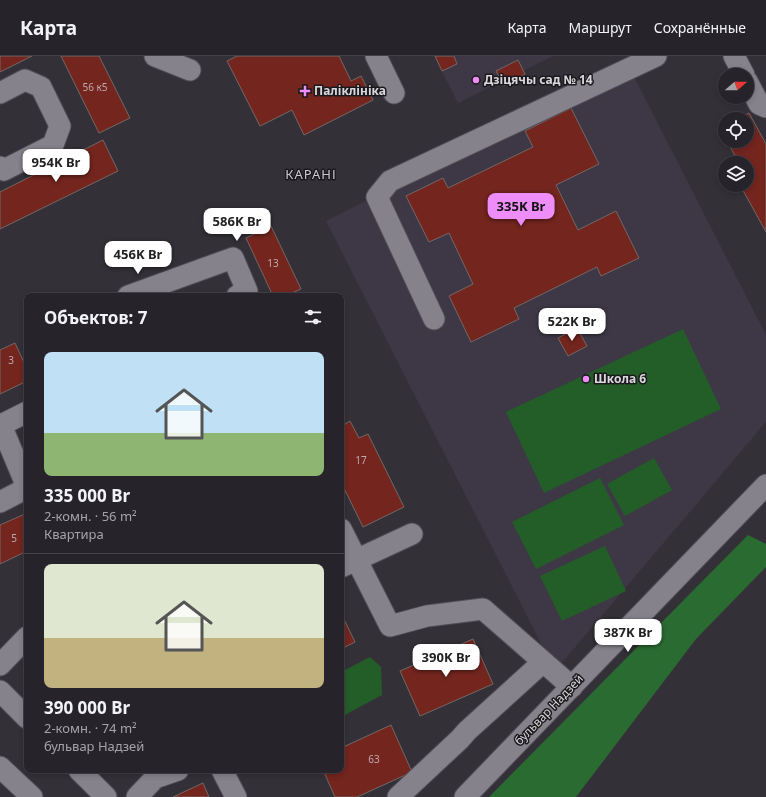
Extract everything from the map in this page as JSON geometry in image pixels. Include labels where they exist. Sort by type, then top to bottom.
[{"type":"street","points":[[155,56],[190,70]]},
{"type":"street","points":[[376,56],[394,93]]},
{"type":"street","points":[[434,319],[377,197],[390,181],[656,56]]},
{"type":"street","points":[[734,56],[740,68]]},
{"type":"street","points":[[0,93],[25,80],[41,87],[60,126],[53,145],[2,170]]},
{"type":"street","points":[[754,93],[764,110]]},
{"type":"street","points":[[146,293],[163,290],[233,258],[247,291],[243,293]]},
{"type":"street","points":[[24,414],[1,425],[24,481]]},
{"type":"street","name":"бульвар Надзей","points":[[465,797],[766,486]]},
{"type":"street","points":[[0,502],[24,490]]},
{"type":"street","points":[[348,563],[412,534]]},
{"type":"street","points":[[344,544],[348,563],[390,626],[427,616],[483,609],[572,687]]},
{"type":"street","points":[[0,665],[24,640]]},
{"type":"street","points":[[398,797],[467,731],[543,662]]},
{"type":"street","points":[[0,691],[24,715]]},
{"type":"street","points":[[0,767],[32,797]]},
{"type":"street","points":[[82,773],[106,797]]},
{"type":"street","points":[[137,797],[155,778],[169,773]]},
{"type":"street","points":[[224,773],[236,797]]},
{"type":"shaded area","name":"Дзіцячы сад № 14","points":[[434,56],[553,56],[458,103]]},
{"type":"shaded area","name":"Школа 6","points":[[629,67],[766,335],[766,422],[555,671],[326,221]]},
{"type":"green space","points":[[683,329],[721,409],[544,493],[506,412]]},
{"type":"green space","points":[[654,458],[672,490],[625,516],[607,484]]},
{"type":"green space","points":[[600,478],[624,525],[536,569],[512,522]]},
{"type":"green space","points":[[748,535],[766,544],[766,567],[696,639],[576,797],[489,797]]},
{"type":"green space","points":[[605,546],[626,591],[562,621],[540,576]]},
{"type":"green space","points":[[370,657],[381,667],[382,695],[344,715],[344,670]]},
{"type":"building","points":[[0,56],[32,56],[0,72]]},
{"type":"building","points":[[61,56],[99,56],[130,118],[99,133]]},
{"type":"building","name":"Паліклініка","points":[[237,56],[339,56],[351,81],[361,76],[373,100],[304,135],[292,110],[260,126],[227,61]]},
{"type":"building","points":[[435,56],[454,56],[457,64],[442,71]]},
{"type":"building","points":[[518,60],[525,74],[504,86],[496,71]]},
{"type":"building","points":[[571,108],[599,164],[556,185],[578,230],[616,211],[639,258],[601,276],[597,267],[514,308],[519,319],[471,342],[449,296],[473,284],[449,233],[429,242],[406,196],[443,178],[448,188],[533,147],[525,131]]},
{"type":"building","points":[[754,122],[766,144],[766,232],[744,192],[754,192],[754,156],[735,156],[731,148],[754,148]]},
{"type":"building","points":[[103,140],[118,171],[0,229],[0,192]]},
{"type":"building","points":[[271,226],[301,289],[292,293],[272,293],[246,238]]},
{"type":"building","points":[[577,328],[587,346],[568,356],[558,338]]},
{"type":"building","points":[[15,343],[24,362],[24,382],[0,394],[0,350]]},
{"type":"building","points":[[350,421],[359,438],[368,434],[404,507],[363,527],[344,488],[344,425]]},
{"type":"building","points":[[24,514],[24,552],[0,564],[0,525]]},
{"type":"building","points":[[344,619],[355,642],[344,648]]},
{"type":"building","points":[[473,639],[493,684],[420,716],[400,671]]},
{"type":"building","points":[[391,725],[412,772],[357,797],[335,797],[324,773],[344,773],[344,747]]},
{"type":"building","points":[[203,783],[209,797],[173,797]]},
{"type":"place","name":"Дзіцячы сад № 14","points":[[476,80]]},
{"type":"place","name":"Паліклініка","points":[[305,91]]},
{"type":"place","name":"Школа 6","points":[[586,379]]},
{"type":"district","name":"КАРАНІ","points":[[311,174]]}]
